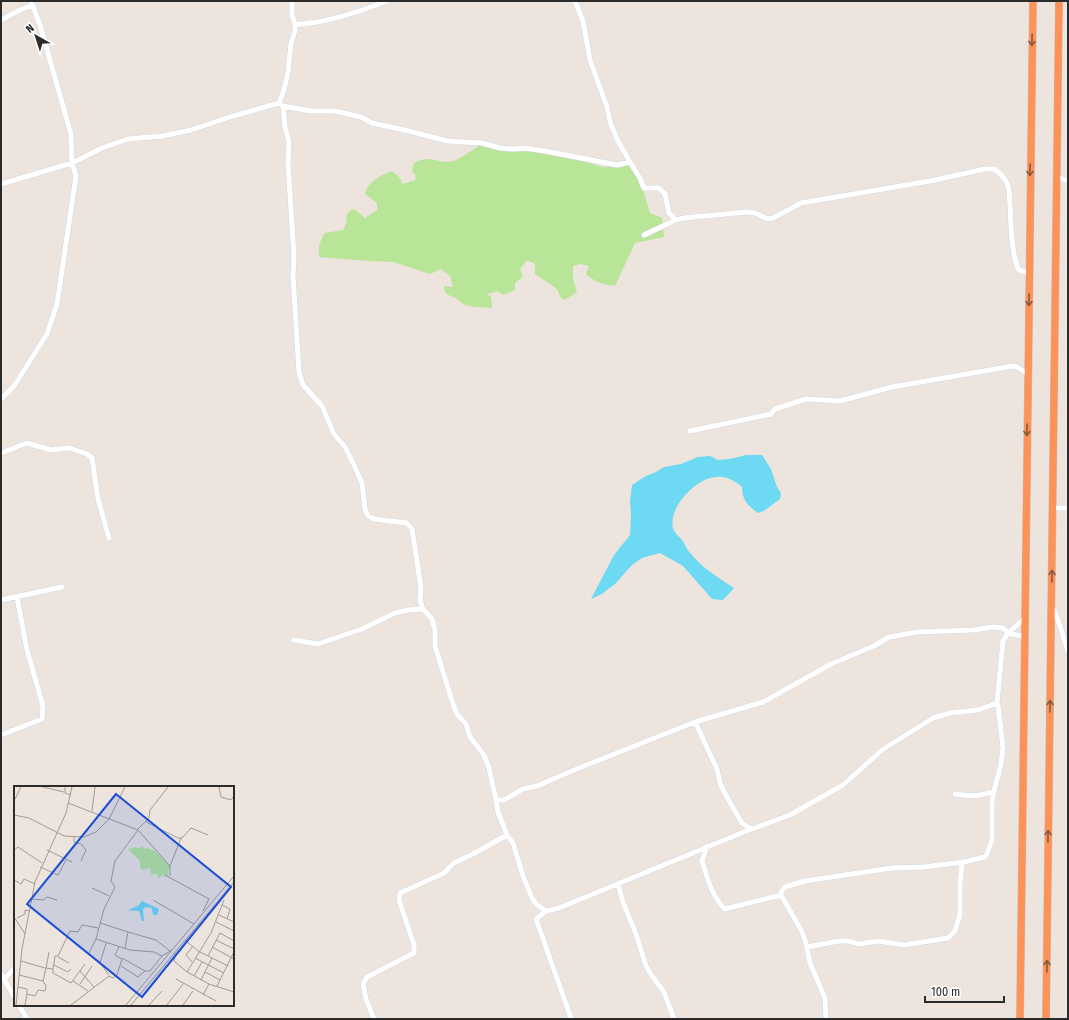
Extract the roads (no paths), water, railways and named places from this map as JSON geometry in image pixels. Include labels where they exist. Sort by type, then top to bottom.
[{"type":"highway","points":[[1020,1019],[1033,1]]},
{"type":"highway","points":[[1046,1019],[1059,1]]},
{"type":"street","points":[[292,1],[292,15],[296,31],[291,42],[288,72],[281,105],[289,141],[288,163],[300,378],[303,385],[322,406],[334,434],[349,453],[362,483],[365,509],[368,516],[374,519],[407,523],[412,528],[421,588],[420,600],[423,609],[432,619],[435,630],[435,646],[453,704],[457,714],[466,724],[470,737],[484,755],[489,768],[498,812],[507,835],[513,843],[523,876],[532,898],[537,905],[546,911]]},
{"type":"street","points":[[295,24],[302,25],[328,20],[386,1]]},
{"type":"street","points":[[575,1],[583,21],[590,60],[607,107],[610,122],[616,138],[640,178],[644,188],[659,188],[665,194],[669,213],[676,220]]},
{"type":"street","points":[[1,20],[32,3],[40,25],[71,134],[72,163],[76,176],[58,304],[47,334],[14,386],[1,399]]},
{"type":"street","points":[[1,184],[72,163],[102,148],[128,139],[164,136],[191,130],[230,117],[281,105],[311,111],[335,111],[360,117],[372,123],[447,141],[482,143],[500,148],[526,148],[617,165],[630,162]]},
{"type":"street","points":[[644,235],[676,220],[684,218],[746,212],[755,213],[768,219],[773,218],[801,203],[930,181],[985,168],[994,169],[1005,180],[1009,191],[1016,264],[1019,270],[1029,273]]},
{"type":"street","points":[[1057,177],[1068,181]]},
{"type":"street","points":[[690,430],[764,416],[771,414],[775,409],[782,406],[806,399],[840,401],[892,387],[1013,366],[1028,374]]},
{"type":"street","points":[[1,454],[27,443],[51,450],[69,448],[87,454],[92,458],[98,499],[109,538]]},
{"type":"street","points":[[1053,508],[1068,508]]},
{"type":"street","points":[[1,600],[62,587]]},
{"type":"street","points":[[1,735],[42,719],[43,706],[27,650],[17,596]]},
{"type":"street","points":[[1051,605],[1062,628],[1063,638],[1068,650]]},
{"type":"street","points":[[294,640],[318,644],[350,634],[395,613],[423,609]]},
{"type":"street","points":[[826,1019],[825,998],[812,968],[802,932],[781,896],[781,892],[785,887],[806,881],[892,868],[964,862],[985,857],[988,854],[992,840],[992,803],[1003,748],[997,703],[1003,640],[1008,633],[1025,618]]},
{"type":"street","points":[[496,800],[504,800],[523,789],[537,786],[695,722],[763,702],[831,664],[874,646],[889,637],[918,632],[973,630],[993,627],[1003,628],[1008,633],[1025,637]]},
{"type":"street","points":[[571,1018],[536,919],[546,911],[559,908],[707,846],[790,815],[843,785],[882,750],[933,718],[950,713],[978,710],[997,703]]},
{"type":"street","points":[[695,722],[717,769],[720,783],[727,797],[742,823],[751,829]]},
{"type":"street","points":[[955,794],[971,796],[983,795],[994,791]]},
{"type":"street","points":[[374,1019],[366,999],[363,984],[367,977],[414,953],[414,945],[398,900],[400,893],[444,872],[454,863],[507,835]]},
{"type":"street","points":[[707,846],[702,861],[716,896],[720,904],[725,909],[781,896]]},
{"type":"street","points":[[807,947],[839,942],[859,944],[878,941],[904,945],[948,938],[955,931],[957,926],[960,909],[961,870],[964,862]]},
{"type":"street","points":[[618,884],[646,966],[664,992],[674,1019]]},
{"type":"street","points":[[14,969],[2,976],[14,996]]},
{"type":"street","points":[[20,1006],[27,1019]]},
{"type":"water","points":[[746,455],[762,455],[771,469],[777,487],[781,493],[780,499],[764,511],[758,513],[751,508],[744,499],[742,487],[724,477],[709,478],[693,488],[679,503],[673,520],[673,528],[675,532],[695,559],[734,588],[723,600],[712,599],[683,566],[660,553],[642,558],[632,565],[616,583],[602,594],[591,599],[614,555],[630,535],[630,501],[632,485],[664,467],[681,464],[698,457],[710,456],[718,460]]}]
